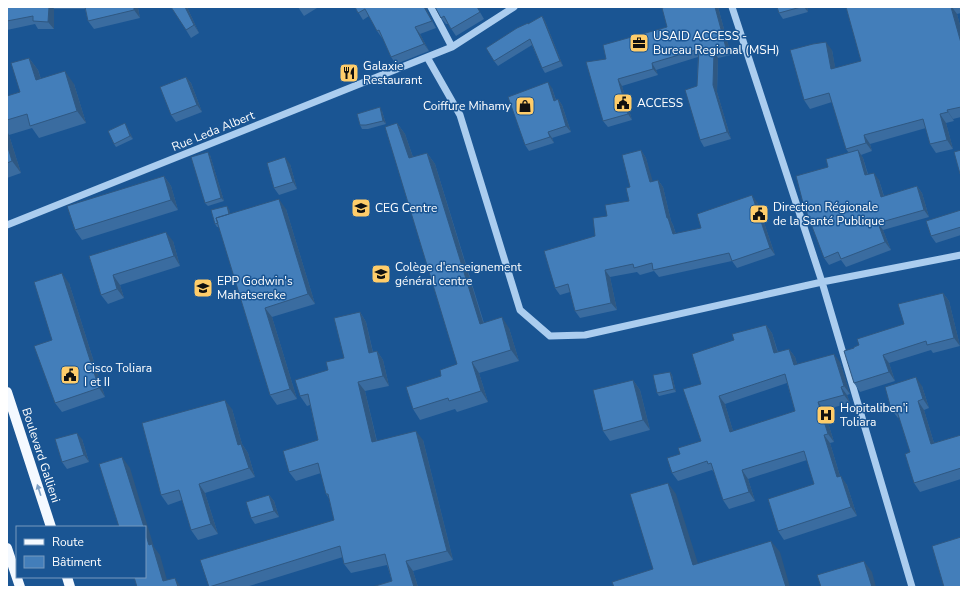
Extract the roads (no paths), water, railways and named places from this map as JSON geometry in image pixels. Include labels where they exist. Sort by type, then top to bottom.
[{"type":"main road","name":"Boulevard Gallieni","points":[[7,392],[51,526]]},
{"type":"main road","points":[[7,548],[16,575]]},
{"type":"street","points":[[431,7],[452,47]]},
{"type":"street","name":"Rue Leda Albert","points":[[7,225],[452,47],[514,7]]},
{"type":"street","points":[[732,7],[822,282],[912,587]]},
{"type":"street","points":[[427,57],[460,115],[520,310],[550,336],[585,335],[822,282],[961,255]]},
{"type":"place","name":"USAID ACCESS - Bureau Regional (MSH)","points":[[639,43]]},
{"type":"place","name":"Galaxie Restaurant","points":[[349,73]]},
{"type":"place","name":"ACCESS","points":[[623,103]]},
{"type":"place","name":"Coiffure Mihamy","points":[[525,106]]},
{"type":"place","name":"CEG Centre","points":[[361,208]]},
{"type":"place","name":"Direction Régionale de la Santé Publique","points":[[759,214]]},
{"type":"place","name":"Colège d'enseignement général centre","points":[[381,274]]},
{"type":"place","name":"EPP Godwin's Mahatsereke","points":[[203,288]]},
{"type":"place","name":"Cisco Toliara I et II","points":[[70,375]]},
{"type":"place","name":"Hopitaliben'i Toliara","points":[[826,415]]}]
